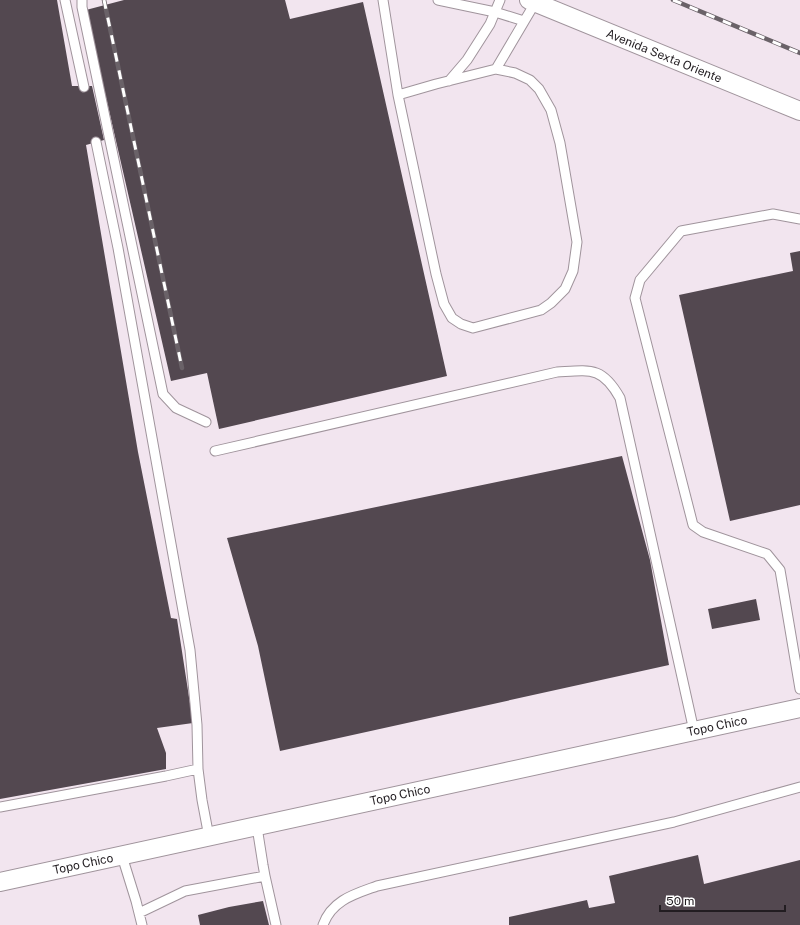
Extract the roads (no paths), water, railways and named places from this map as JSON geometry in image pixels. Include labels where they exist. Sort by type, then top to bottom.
[{"type":"street","name":"Avenida Sexta Oriente","points":[[532,1],[800,111]]},
{"type":"street","name":"Topo Chico","points":[[0,882],[800,708]]},
{"type":"lane","points":[[65,0],[84,87]]},
{"type":"lane","points":[[82,0],[82,7],[163,394],[176,408],[206,422]]},
{"type":"lane","points":[[383,0],[398,95],[436,274],[444,304],[452,318],[461,324],[473,328],[541,310],[551,303],[565,289],[573,271],[577,242],[560,143],[551,110],[539,89],[530,80],[515,73],[496,69],[398,95]]},
{"type":"lane","points":[[438,0],[495,12],[524,21]]},
{"type":"lane","points":[[449,82],[467,60],[490,24],[500,0]]},
{"type":"lane","points":[[496,69],[524,21],[532,1]]},
{"type":"lane","points":[[96,142],[118,248],[190,650],[197,726],[198,769],[209,837]]},
{"type":"lane","points":[[800,219],[773,214],[681,231],[640,280],[634,298],[693,525],[703,532],[767,554],[780,570],[800,689]]},
{"type":"lane","points":[[215,451],[557,372],[586,370],[602,375],[614,387],[620,398],[694,731]]},
{"type":"lane","points":[[0,807],[198,769]]},
{"type":"lane","points":[[323,925],[325,920],[338,904],[355,894],[378,886],[674,822],[800,787]]},
{"type":"lane","points":[[257,826],[263,866],[276,925]]},
{"type":"lane","points":[[122,856],[142,925]]},
{"type":"lane","points":[[139,913],[185,891],[265,876]]},
{"type":"railway","points":[[104,0],[182,368]]},
{"type":"railway","points":[[673,0],[800,53]]}]
